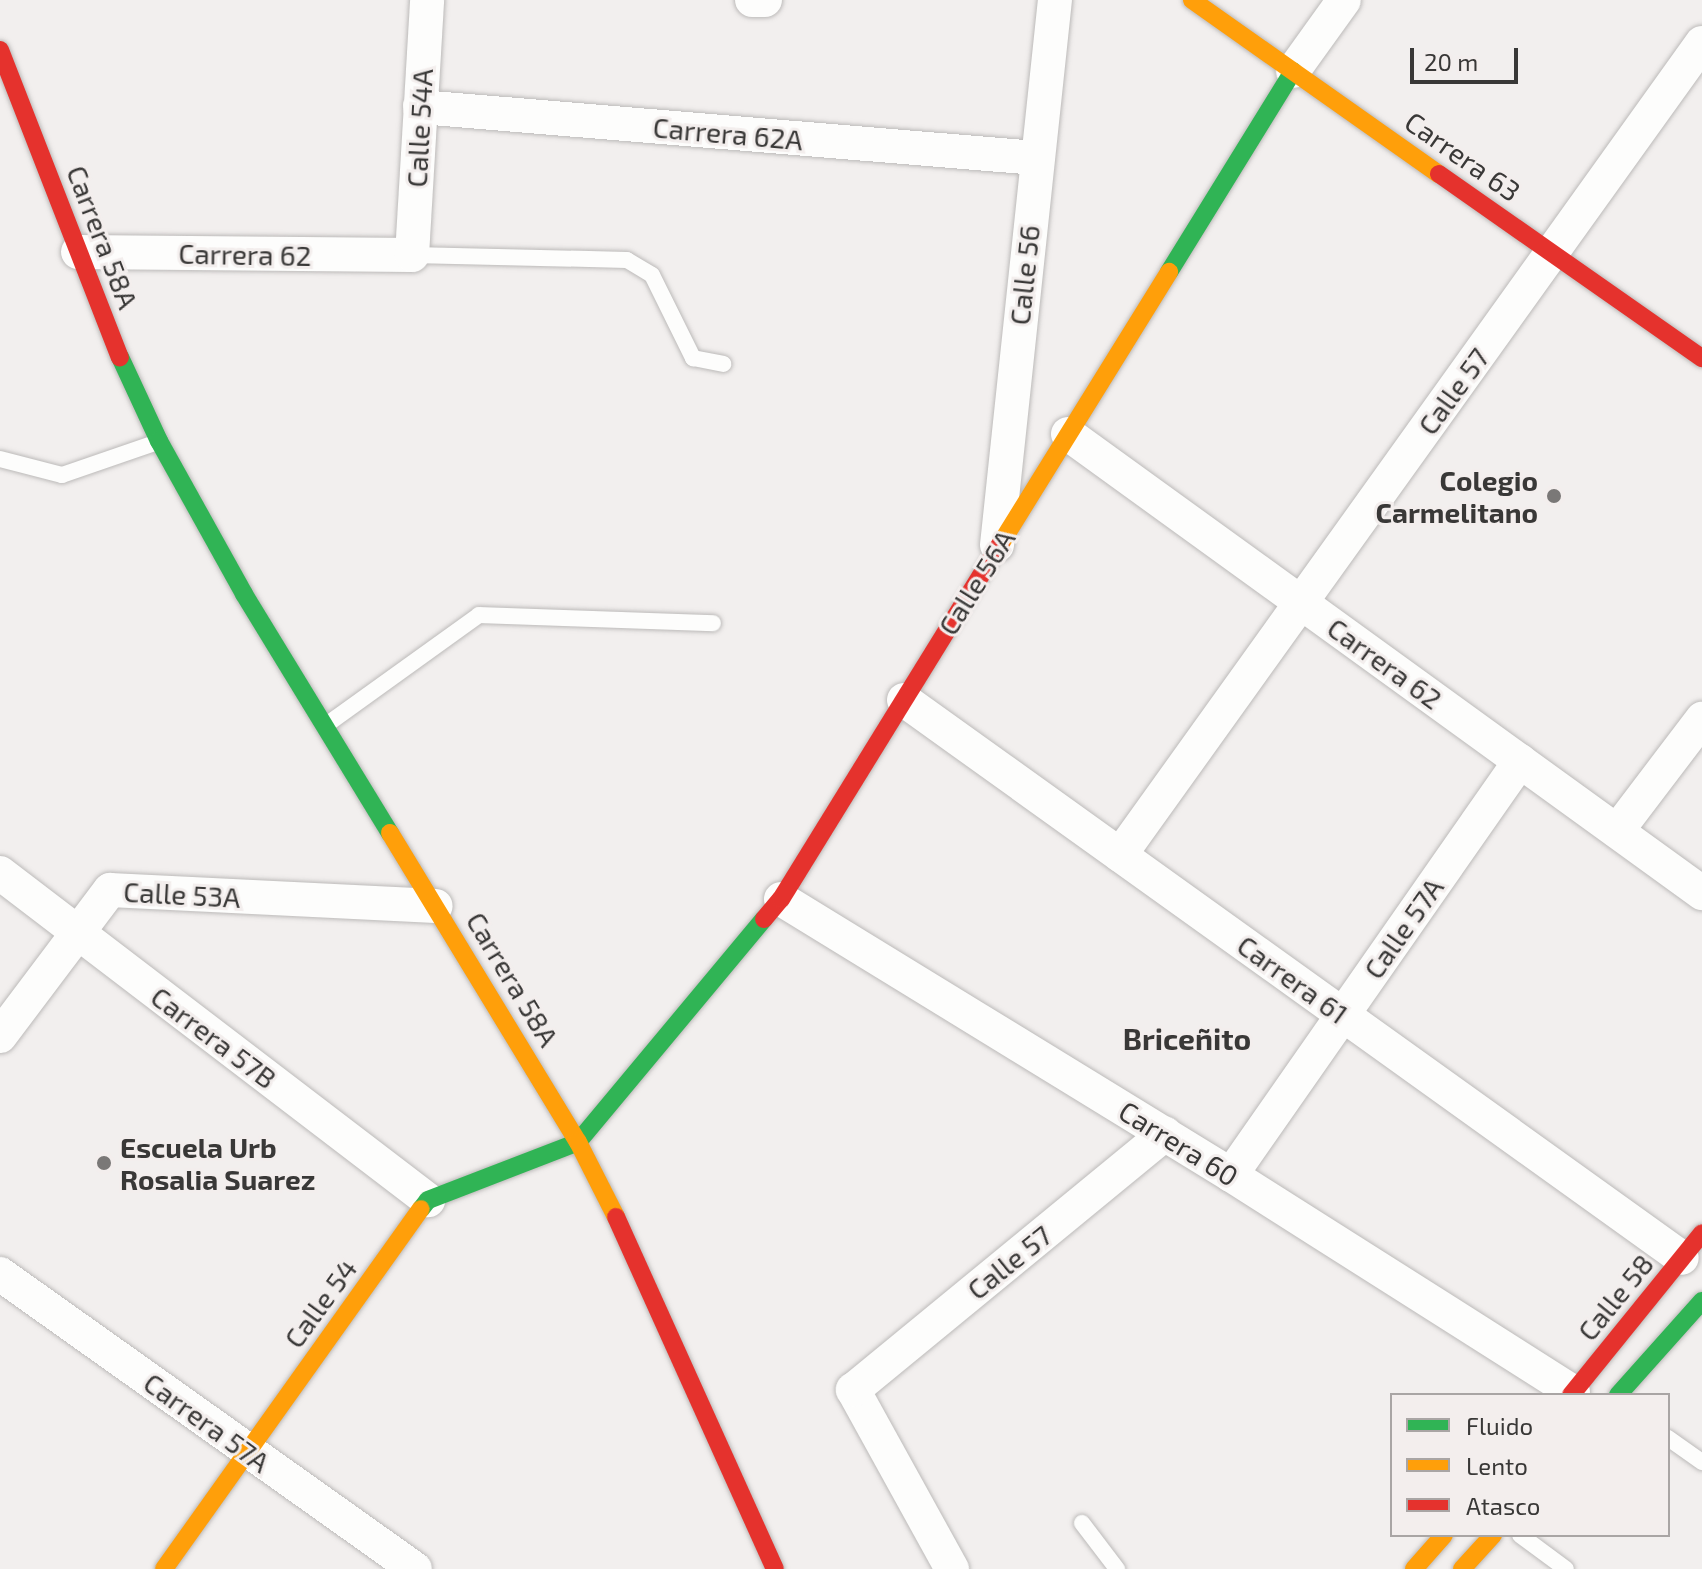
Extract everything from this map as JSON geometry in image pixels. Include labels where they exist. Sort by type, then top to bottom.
[{"type":"street","name":"Calle 54A","points":[[412,255],[427,0]]},
{"type":"street","name":"Calle 56","points":[[997,550],[1055,0]]},
{"type":"street","name":"Calle 56A","points":[[578,1142],[781,899],[1293,71],[1344,0]]},
{"type":"street","name":"Carrera 63","points":[[1195,1],[1702,358]]},
{"type":"street","name":"Calle 57","points":[[1120,855],[1702,43]]},
{"type":"street","name":"Carrera 58A","points":[[0,50],[78,252],[159,441],[244,594],[578,1142],[639,1261],[775,1569]]},
{"type":"street","name":"Carrera 62A","points":[[420,107],[1036,158]]},
{"type":"street","name":"Carrera 62","points":[[78,252],[412,255]]},
{"type":"street","name":"Carrera 62","points":[[1068,434],[1702,893]]},
{"type":"street","name":"Carrera 61","points":[[904,700],[1342,1014],[1692,1246]]},
{"type":"street","points":[[1617,831],[1702,719]]},
{"type":"street","name":"Calle 57A","points":[[1231,1175],[1520,761]]},
{"type":"street","name":"Carrera 57B","points":[[0,873],[428,1200]]},
{"type":"street","name":"Calle 53A","points":[[0,1036],[110,890],[436,906]]},
{"type":"street","name":"Carrera 60","points":[[781,899],[1231,1175],[1570,1393]]},
{"type":"street","name":"Calle 57","points":[[952,1569],[853,1390],[1165,1134]]},
{"type":"street","points":[[428,1200],[578,1142]]},
{"type":"street","name":"Calle 54","points":[[164,1569],[428,1200]]},
{"type":"street","name":"Calle 58","points":[[1573,1393],[1692,1246]]},
{"type":"street","name":"Carrera 57A","points":[[0,1274],[415,1569]]},
{"type":"street","points":[[1620,1393],[1702,1301]]},
{"type":"street","points":[[1414,1569],[1442,1537]]},
{"type":"street","points":[[1462,1569],[1491,1537]]},
{"type":"lane","points":[[412,255],[627,260],[652,275],[693,358],[723,364]]},
{"type":"lane","points":[[0,459],[62,475],[159,441]]},
{"type":"lane","points":[[324,726],[479,615],[713,623]]},
{"type":"lane","points":[[1670,1439],[1702,1462]]},
{"type":"lane","points":[[1082,1523],[1117,1569]]},
{"type":"lane","points":[[1523,1537],[1566,1569]]},
{"type":"traffic: fast","points":[[1169,272],[1293,71]]},
{"type":"traffic: fast","points":[[120,357],[159,441],[244,594],[390,833]]},
{"type":"traffic: fast","points":[[421,1209],[428,1200],[578,1142],[764,919]]},
{"type":"traffic: fast","points":[[1620,1393],[1702,1301]]},
{"type":"traffic: slow","points":[[1192,0],[1439,174]]},
{"type":"traffic: slow","points":[[1001,543],[1169,272]]},
{"type":"traffic: slow","points":[[390,833],[578,1142],[616,1217]]},
{"type":"traffic: slow","points":[[164,1569],[421,1209]]},
{"type":"traffic: slow","points":[[1414,1569],[1442,1537]]},
{"type":"traffic: slow","points":[[1462,1569],[1491,1537]]},
{"type":"traffic: jam","points":[[0,50],[120,357]]},
{"type":"traffic: jam","points":[[1439,174],[1702,358]]},
{"type":"traffic: jam","points":[[764,919],[781,899],[1001,543]]},
{"type":"traffic: jam","points":[[616,1217],[775,1569]]},
{"type":"traffic: jam","points":[[1573,1393],[1702,1233]]},
{"type":"place","name":"Colegio Carmelitano","points":[[1554,496]]},
{"type":"place","name":"Escuela Urb Rosalia Suarez","points":[[104,1163]]},
{"type":"district","name":"Briceñito","points":[[1187,1038]]}]
